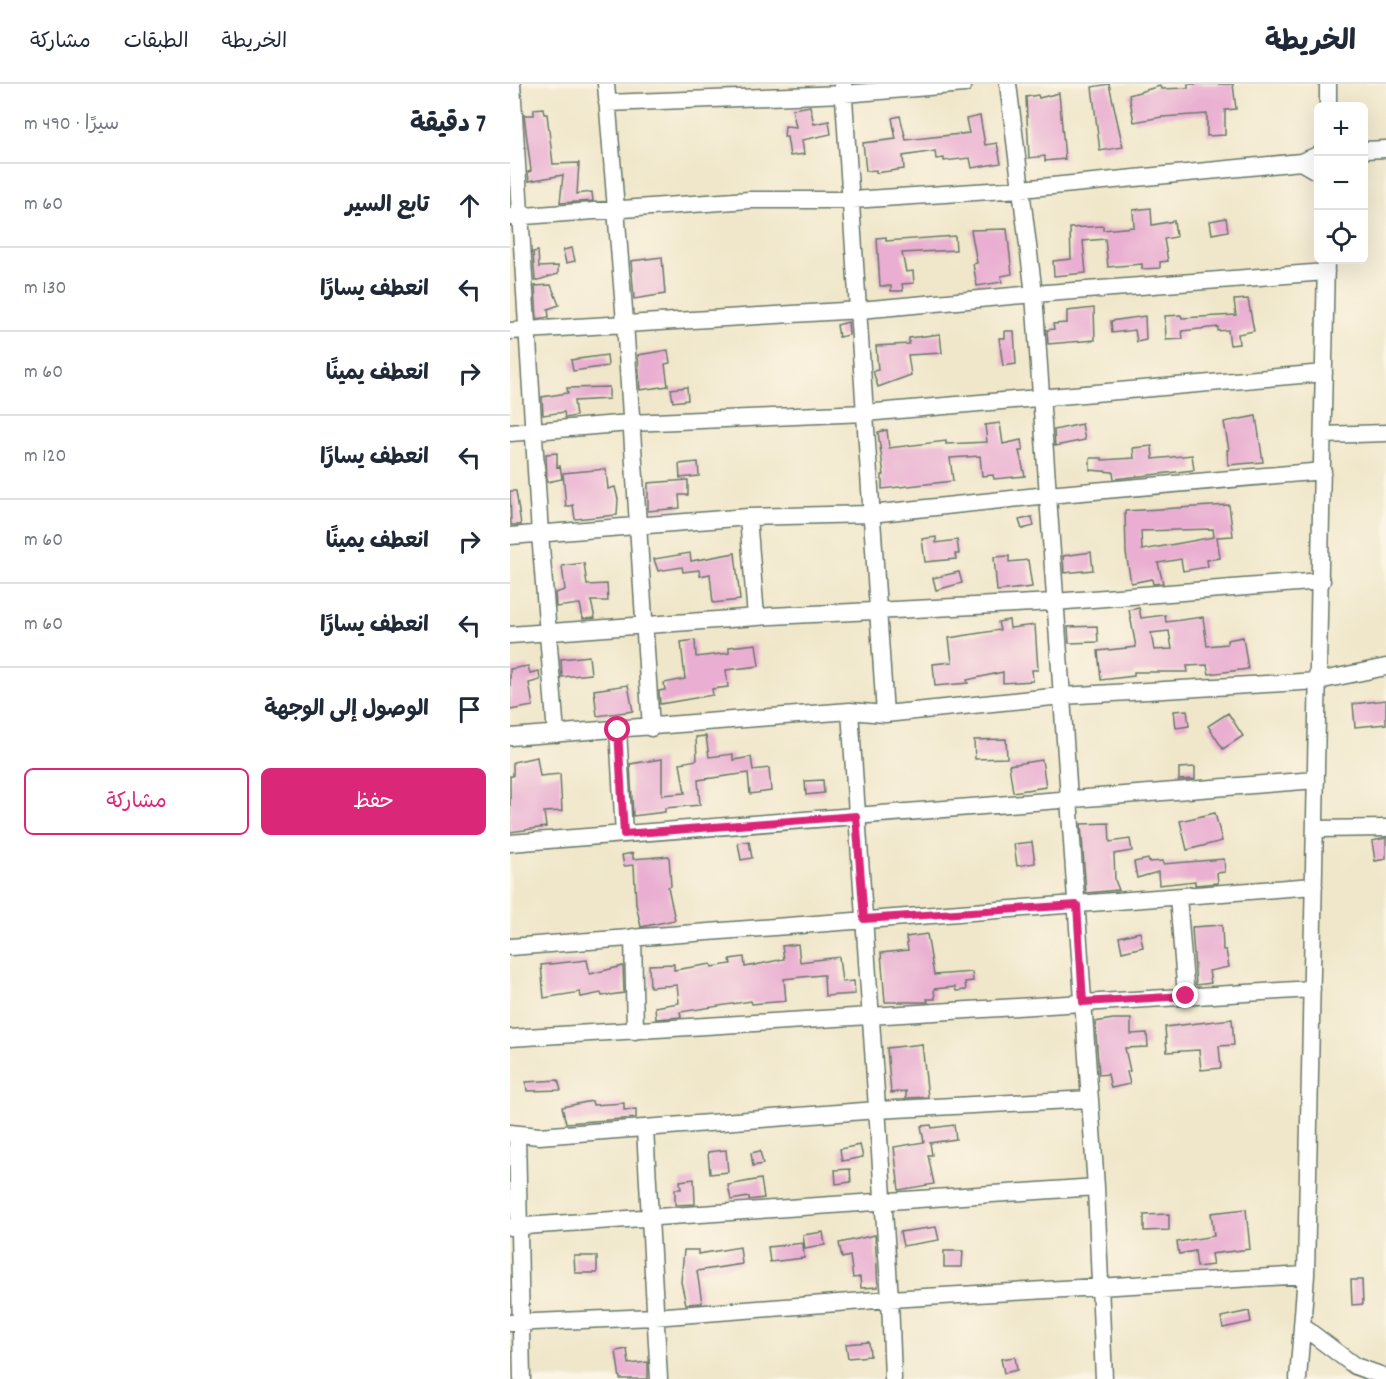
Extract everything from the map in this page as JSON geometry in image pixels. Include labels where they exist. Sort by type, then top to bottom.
[{"type":"street","points":[[512,84],[515,216],[528,330],[555,734]]},
{"type":"street","points":[[606,84],[625,322],[651,728]]},
{"type":"street","points":[[607,103],[964,84]]},
{"type":"street","points":[[1008,84],[1034,294],[1096,1186],[1104,1379]]},
{"type":"street","points":[[1328,84],[1328,102]]},
{"type":"street","points":[[843,89],[860,310],[870,514],[885,714]]},
{"type":"street","points":[[1368,150],[1386,149]]},
{"type":"street","points":[[515,216],[749,200],[852,200],[1021,189],[1301,162],[1316,156]]},
{"type":"street","points":[[1301,162],[1314,170]]},
{"type":"street","points":[[510,331],[625,322],[860,310],[1326,266],[1322,581],[1306,1275],[1298,1379]]},
{"type":"street","points":[[510,433],[630,423],[865,413],[1324,373]]},
{"type":"street","points":[[1323,435],[1386,433]]},
{"type":"street","points":[[510,536],[748,517],[870,514],[1048,495],[1323,471]]},
{"type":"street","points":[[748,517],[756,617]]},
{"type":"street","points":[[510,634],[756,617],[1054,603],[1322,581]]},
{"type":"street","points":[[510,737],[850,711],[885,714],[1062,696],[1318,681],[1386,668]]},
{"type":"street","points":[[850,711],[884,1202],[893,1379]]},
{"type":"street","points":[[618,730],[624,834]]},
{"type":"street","points":[[510,843],[1316,780]]},
{"type":"street","points":[[1317,829],[1386,828]]},
{"type":"street","points":[[510,947],[1314,886]]},
{"type":"street","points":[[1178,897],[1186,996]]},
{"type":"street","points":[[633,937],[636,1031]]},
{"type":"street","points":[[510,1038],[1312,989]]},
{"type":"street","points":[[522,1379],[516,1323],[514,1134],[539,1136],[877,1110],[1090,1099]]},
{"type":"street","points":[[645,1129],[658,1379]]},
{"type":"street","points":[[514,1226],[1096,1186]]},
{"type":"street","points":[[516,1323],[654,1317],[890,1299],[1306,1275]]},
{"type":"street","points":[[1302,1326],[1355,1366],[1386,1377]]},
{"type":"building","points":[[1109,84],[1123,147],[1100,151],[1092,87]]},
{"type":"building","points":[[1188,84],[1233,84],[1236,109],[1225,110],[1225,135],[1207,136],[1207,114],[1162,117],[1134,122],[1129,95],[1160,86],[1161,89],[1188,88]]},
{"type":"building","points":[[1059,93],[1065,159],[1045,161],[1045,156],[1029,158],[1026,97],[1038,95],[1039,98]]},
{"type":"building","points":[[810,106],[814,124],[829,121],[831,134],[802,140],[804,154],[790,156],[787,137],[784,137],[785,126],[796,127],[792,109]]},
{"type":"building","points":[[543,108],[544,114],[547,114],[553,164],[579,163],[577,194],[592,192],[593,201],[560,203],[563,175],[529,181],[528,172],[531,171],[524,115],[534,115],[534,109]]},
{"type":"building","points":[[900,116],[906,140],[969,133],[966,119],[980,116],[985,145],[997,143],[1001,163],[972,168],[970,158],[944,161],[944,158],[936,159],[935,151],[903,156],[904,169],[876,173],[876,170],[866,171],[863,143],[896,139],[892,118]]},
{"type":"building","points":[[1151,208],[1152,225],[1174,221],[1176,237],[1164,239],[1168,261],[1160,262],[1160,268],[1142,269],[1142,264],[1108,267],[1105,239],[1083,241],[1086,273],[1054,276],[1053,261],[1071,259],[1070,228],[1103,226],[1103,230],[1134,227],[1133,210]]},
{"type":"building","points":[[1226,218],[1228,231],[1212,234],[1210,221]]},
{"type":"building","points":[[1007,229],[1012,274],[1001,276],[1002,282],[977,286],[973,264],[977,263],[971,230]]},
{"type":"building","points":[[955,236],[956,250],[902,253],[906,272],[913,271],[914,283],[902,284],[903,291],[891,291],[891,286],[880,286],[877,238],[886,237],[886,241]]},
{"type":"building","points":[[572,248],[575,261],[566,263],[563,250]]},
{"type":"building","points":[[538,251],[539,267],[558,266],[558,274],[535,281],[533,252]]},
{"type":"building","points":[[662,257],[665,294],[634,299],[631,261]]},
{"type":"building","points":[[551,285],[559,305],[548,309],[549,317],[537,319],[535,286]]},
{"type":"building","points":[[1248,299],[1254,331],[1238,334],[1239,344],[1230,345],[1228,330],[1218,331],[1218,327],[1182,331],[1183,339],[1166,340],[1165,316],[1181,315],[1182,318],[1236,315],[1234,300]]},
{"type":"building","points":[[1094,308],[1095,340],[1048,344],[1047,330],[1054,329],[1053,324],[1067,323],[1067,311]]},
{"type":"building","points":[[1145,316],[1146,340],[1137,342],[1135,330],[1112,333],[1111,321]]},
{"type":"building","points":[[848,322],[849,335],[839,337],[837,325]]},
{"type":"building","points":[[1005,331],[1014,331],[1016,364],[1003,366],[999,338],[1005,338]]},
{"type":"building","points":[[940,334],[942,353],[908,355],[911,375],[878,387],[873,371],[878,370],[876,346],[909,344],[909,338]]},
{"type":"building","points":[[668,350],[670,363],[665,364],[668,386],[640,390],[638,355]]},
{"type":"building","points":[[607,355],[608,366],[573,371],[571,360]]},
{"type":"building","points":[[609,387],[609,399],[574,401],[576,416],[565,418],[564,412],[543,415],[542,397],[568,393],[567,388]]},
{"type":"building","points":[[687,387],[688,400],[673,402],[671,389]]},
{"type":"building","points":[[1256,416],[1263,462],[1228,465],[1227,450],[1229,450],[1224,422]]},
{"type":"building","points":[[1000,423],[1003,444],[1021,440],[1023,451],[1019,451],[1025,476],[994,479],[993,475],[982,476],[980,456],[950,458],[953,481],[882,489],[882,475],[884,475],[878,432],[887,430],[889,448],[946,441],[946,444],[987,442],[985,425]]},
{"type":"building","points":[[1082,424],[1085,440],[1055,446],[1054,430]]},
{"type":"building","points":[[1152,446],[1153,459],[1192,455],[1194,470],[1114,479],[1113,472],[1090,470],[1090,458],[1102,458],[1102,460],[1134,458],[1133,448]]},
{"type":"building","points":[[557,453],[557,467],[560,466],[562,479],[547,482],[546,454]]},
{"type":"building","points":[[698,462],[699,476],[680,478],[679,464]]},
{"type":"building","points":[[606,469],[608,489],[615,487],[618,499],[617,515],[575,519],[573,505],[566,507],[563,473]]},
{"type":"building","points":[[688,480],[688,495],[679,495],[680,508],[648,511],[648,483]]},
{"type":"building","points":[[510,491],[516,491],[521,525],[511,525]]},
{"type":"building","points":[[1229,505],[1233,536],[1217,537],[1220,558],[1207,560],[1208,567],[1183,571],[1181,559],[1158,563],[1163,583],[1153,584],[1152,579],[1131,583],[1126,553],[1125,511]],"holes":[[[1213,529],[1214,537],[1142,550],[1141,531]]]},
{"type":"building","points":[[1032,517],[1034,526],[1022,529],[1019,520]]},
{"type":"building","points":[[936,537],[936,543],[957,540],[959,554],[955,554],[956,559],[925,562],[922,539]]},
{"type":"building","points":[[1091,552],[1093,570],[1064,573],[1063,556]]},
{"type":"building","points":[[690,553],[691,561],[735,553],[740,600],[713,603],[710,574],[700,576],[699,570],[683,572],[682,567],[658,571],[654,559]]},
{"type":"building","points":[[1009,556],[1009,562],[1028,560],[1032,587],[997,591],[994,557]]},
{"type":"building","points":[[584,563],[587,585],[607,584],[608,601],[591,601],[595,618],[583,619],[580,604],[556,607],[555,593],[565,590],[562,566]]},
{"type":"building","points":[[959,572],[962,583],[936,590],[933,578]]},
{"type":"building","points":[[1139,608],[1141,618],[1165,615],[1166,622],[1203,617],[1207,646],[1227,644],[1227,640],[1243,637],[1248,669],[1209,674],[1207,665],[1187,666],[1188,672],[1134,672],[1134,676],[1101,680],[1098,651],[1136,647],[1129,610]],"holes":[[[1169,631],[1172,649],[1154,650],[1151,633]]]},
{"type":"building","points":[[1009,620],[1010,628],[1035,625],[1038,670],[1032,670],[1033,681],[1003,683],[1003,672],[967,680],[968,683],[935,686],[933,664],[952,662],[949,638],[1000,630],[998,622]]},
{"type":"building","points":[[1097,626],[1098,642],[1069,643],[1068,627]]},
{"type":"building","points":[[695,640],[696,657],[729,653],[729,647],[756,644],[759,666],[726,670],[728,687],[712,689],[713,695],[660,704],[659,691],[665,690],[664,683],[685,679],[681,642]]},
{"type":"building","points":[[589,656],[591,674],[562,677],[561,659]]},
{"type":"building","points":[[528,666],[530,673],[539,671],[540,680],[529,683],[533,706],[510,710],[510,669]]},
{"type":"building","points":[[628,685],[633,711],[597,716],[594,690]]},
{"type":"building","points":[[1386,700],[1386,724],[1355,727],[1353,704]]},
{"type":"building","points":[[1187,710],[1189,726],[1176,728],[1174,711]]},
{"type":"building","points":[[1228,713],[1243,736],[1223,749],[1208,726]]},
{"type":"building","points":[[706,736],[709,757],[733,754],[733,760],[751,757],[753,770],[769,768],[771,791],[750,794],[748,773],[698,780],[700,805],[665,808],[665,812],[633,816],[630,764],[662,759],[662,795],[685,793],[680,763],[697,760],[696,737]]},
{"type":"building","points":[[1006,739],[1007,758],[975,759],[974,740]]},
{"type":"building","points":[[537,757],[540,776],[560,774],[562,811],[544,812],[546,827],[510,832],[510,776],[513,776],[513,762]]},
{"type":"building","points":[[1042,760],[1046,787],[1013,792],[1009,765]]},
{"type":"building","points":[[1195,767],[1195,779],[1179,780],[1179,768]]},
{"type":"building","points":[[823,780],[824,793],[806,795],[805,781]]},
{"type":"building","points":[[1215,813],[1222,841],[1187,850],[1180,821]]},
{"type":"building","points":[[1109,823],[1110,842],[1130,839],[1132,851],[1114,854],[1115,880],[1119,890],[1086,893],[1081,824]]},
{"type":"building","points":[[1386,838],[1386,859],[1375,861],[1372,841]]},
{"type":"building","points":[[749,841],[752,858],[741,860],[738,843]]},
{"type":"building","points":[[1032,842],[1035,863],[1017,866],[1014,844]]},
{"type":"building","points":[[633,853],[633,859],[669,856],[671,886],[668,887],[675,920],[641,927],[636,904],[634,865],[624,866],[622,855]]},
{"type":"building","points":[[1148,859],[1149,862],[1163,861],[1163,864],[1224,859],[1225,872],[1217,873],[1218,883],[1195,885],[1195,881],[1159,885],[1158,872],[1137,878],[1134,862]]},
{"type":"building","points":[[1222,925],[1223,950],[1226,950],[1229,967],[1209,971],[1211,983],[1196,985],[1192,927]]},
{"type":"building","points":[[1140,932],[1143,947],[1122,952],[1119,937]]},
{"type":"building","points":[[927,934],[934,975],[972,972],[973,981],[965,982],[966,990],[956,991],[955,987],[934,989],[935,999],[927,999],[928,1002],[885,1002],[881,953],[908,950],[906,937]]},
{"type":"building","points":[[798,944],[800,962],[839,957],[842,982],[854,981],[855,994],[825,996],[824,975],[784,979],[786,1001],[752,1004],[751,1001],[680,1012],[681,1017],[656,1019],[655,1007],[679,1003],[677,985],[650,987],[649,965],[674,964],[674,970],[711,964],[712,967],[731,964],[730,959],[744,957],[745,967],[784,959],[782,946]]},
{"type":"building","points":[[587,960],[590,974],[623,966],[624,993],[602,996],[601,993],[581,997],[580,992],[544,998],[541,965]]},
{"type":"building","points":[[1131,1019],[1131,1034],[1147,1033],[1148,1047],[1125,1048],[1130,1084],[1111,1088],[1108,1074],[1099,1075],[1095,1022]]},
{"type":"building","points":[[1232,1019],[1234,1045],[1219,1046],[1221,1068],[1201,1070],[1199,1050],[1167,1052],[1165,1027]]},
{"type":"building","points":[[922,1044],[928,1097],[906,1098],[906,1091],[891,1093],[887,1048]]},
{"type":"building","points":[[558,1080],[561,1090],[527,1091],[526,1082]]},
{"type":"building","points":[[592,1101],[593,1105],[624,1103],[624,1110],[636,1109],[636,1118],[566,1123],[562,1107]]},
{"type":"building","points":[[931,1125],[932,1128],[954,1125],[956,1139],[930,1143],[932,1155],[928,1155],[934,1184],[899,1190],[894,1147],[924,1142],[921,1126]]},
{"type":"building","points":[[860,1145],[863,1157],[842,1161],[840,1149]]},
{"type":"building","points":[[726,1150],[728,1172],[710,1174],[708,1152]]},
{"type":"building","points":[[760,1151],[763,1164],[753,1166],[751,1153]]},
{"type":"building","points":[[850,1169],[851,1182],[836,1184],[835,1170]]},
{"type":"building","points":[[694,1179],[695,1204],[675,1205],[675,1189],[681,1189],[680,1181]]},
{"type":"building","points":[[761,1179],[764,1198],[749,1200],[749,1197],[731,1200],[728,1185]]},
{"type":"building","points":[[1246,1209],[1250,1249],[1211,1254],[1213,1265],[1197,1267],[1195,1251],[1179,1254],[1177,1242],[1214,1236],[1211,1213]]},
{"type":"building","points":[[1169,1214],[1169,1230],[1144,1231],[1144,1215]]},
{"type":"building","points":[[936,1227],[939,1240],[903,1246],[900,1232]]},
{"type":"building","points":[[823,1232],[825,1245],[805,1249],[803,1235]]},
{"type":"building","points":[[875,1235],[878,1287],[861,1288],[860,1277],[853,1278],[850,1256],[842,1258],[839,1243]]},
{"type":"building","points":[[803,1243],[804,1258],[770,1262],[768,1247]]},
{"type":"building","points":[[740,1247],[742,1264],[697,1271],[702,1303],[686,1304],[681,1282],[684,1250],[698,1250],[698,1254]]},
{"type":"building","points":[[944,1251],[963,1251],[962,1267],[944,1267]]},
{"type":"building","points":[[574,1256],[597,1256],[597,1273],[575,1273]]},
{"type":"building","points":[[1351,1280],[1362,1280],[1363,1304],[1352,1305]]},
{"type":"building","points":[[1249,1311],[1251,1322],[1223,1328],[1221,1317]]},
{"type":"building","points":[[869,1342],[870,1356],[848,1358],[846,1344]]},
{"type":"building","points":[[627,1349],[629,1364],[648,1362],[648,1379],[620,1379],[616,1351]]},
{"type":"building","points":[[1015,1357],[1017,1370],[1004,1373],[1001,1359]]},
{"type":"route","points":[[618,730],[624,834],[856,816],[864,919],[1077,905],[1083,1002],[1186,996]]}]
